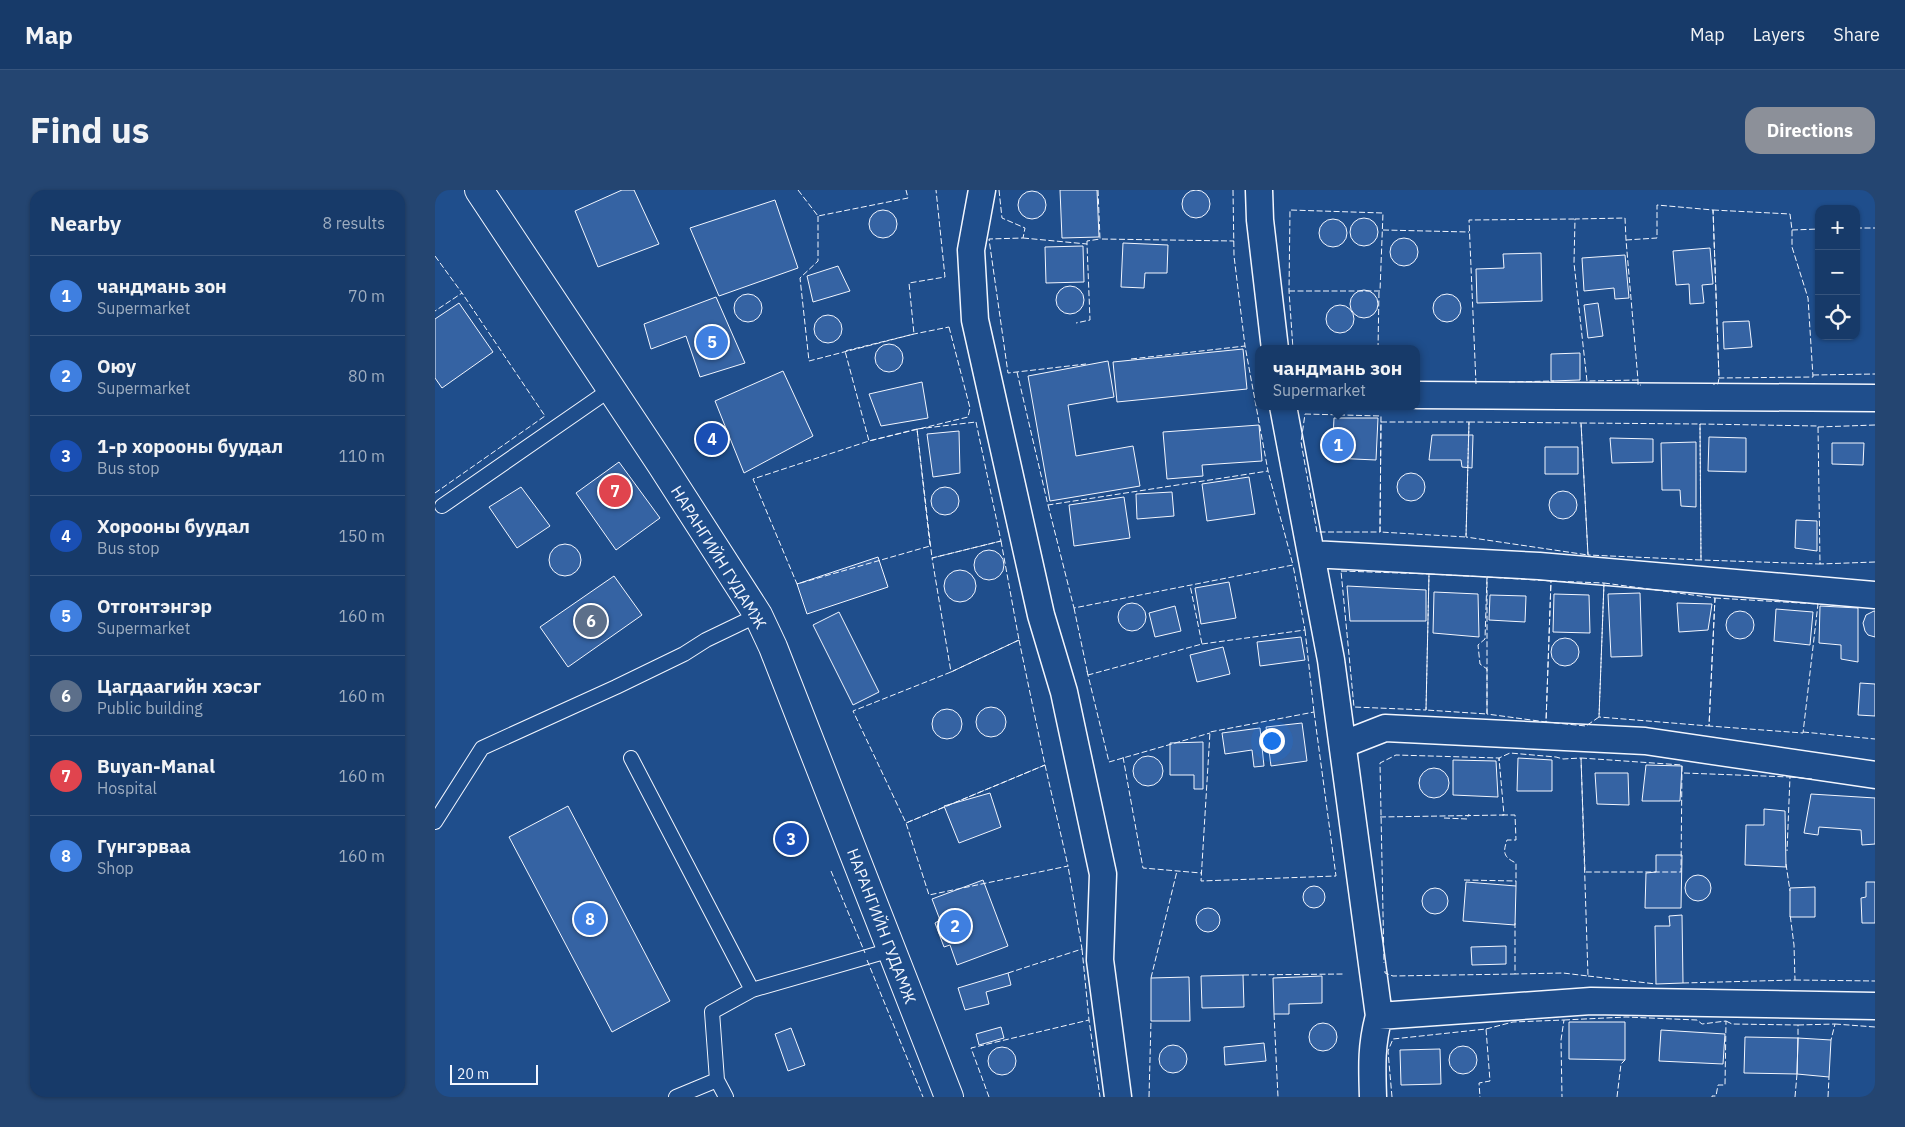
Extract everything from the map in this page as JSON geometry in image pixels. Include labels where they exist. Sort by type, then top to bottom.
[{"type":"main road","name":"НАРАНГИЙН ГУДАМЖ","points":[[479,190],[758,615],[773,647],[949,1097]]},
{"type":"street","points":[[982,190],[971,250],[975,320],[1041,615],[1064,692],[1103,874],[1100,960],[1118,1097]]},
{"type":"street","points":[[1259,190],[1260,220],[1275,345]]},
{"type":"street","points":[[1420,395],[1875,398]]},
{"type":"street","points":[[1284,410],[1331,660],[1344,744],[1379,1016],[1373,1036],[1371,1058],[1373,1097]]},
{"type":"street","points":[[1311,554],[1539,566],[1875,595]]},
{"type":"street","points":[[1344,744],[1385,728],[1645,741],[1875,775]]},
{"type":"street","points":[[1379,1016],[1591,1001],[1875,1006]]},
{"type":"lane","points":[[442,506],[611,389]]},
{"type":"lane","points":[[435,822],[482,748],[616,687],[758,615]]},
{"type":"lane","points":[[631,758],[752,990]]},
{"type":"lane","points":[[726,1097],[717,1080],[712,1012],[752,990],[891,950]]},
{"type":"lane","points":[[676,1097],[717,1080]]},
{"type":"building","points":[[622,190],[634,190],[659,244],[598,267],[575,211]]},
{"type":"building","points":[[1060,190],[1097,190],[1099,237],[1062,238]]},
{"type":"building","points":[[1196,190],[1206,194],[1210,204],[1206,214],[1196,218],[1186,214],[1182,204],[1186,194]]},
{"type":"building","points":[[1032,191],[1042,195],[1046,205],[1042,215],[1032,219],[1022,215],[1018,205],[1022,195]]},
{"type":"building","points":[[775,200],[798,268],[719,296],[690,228]]},
{"type":"building","points":[[883,210],[893,214],[897,224],[893,234],[883,238],[873,234],[869,224],[873,214]]},
{"type":"building","points":[[1364,218],[1374,222],[1378,232],[1374,242],[1364,246],[1354,242],[1350,232],[1354,222]]},
{"type":"building","points":[[1333,219],[1343,223],[1347,233],[1343,243],[1333,247],[1323,243],[1319,233],[1323,223]]},
{"type":"building","points":[[1404,238],[1414,242],[1418,252],[1414,262],[1404,266],[1394,262],[1390,252],[1394,242]]},
{"type":"building","points":[[1123,243],[1168,245],[1167,273],[1145,273],[1144,288],[1121,287]]},
{"type":"building","points":[[1083,246],[1084,282],[1046,283],[1045,247]]},
{"type":"building","points":[[1710,248],[1713,284],[1702,285],[1704,303],[1690,304],[1689,284],[1676,285],[1673,251]]},
{"type":"building","points":[[1541,253],[1542,301],[1477,303],[1476,269],[1504,268],[1503,254]]},
{"type":"building","points":[[1625,255],[1629,298],[1615,299],[1614,288],[1584,291],[1582,258]]},
{"type":"building","points":[[838,266],[850,291],[813,302],[807,276]]},
{"type":"building","points":[[1070,286],[1080,290],[1084,300],[1080,310],[1070,314],[1060,310],[1056,300],[1060,290]]},
{"type":"building","points":[[1364,290],[1374,294],[1378,304],[1374,314],[1364,318],[1354,314],[1350,304],[1354,294]]},
{"type":"building","points":[[748,294],[758,298],[762,308],[758,318],[748,322],[738,318],[734,308],[738,298]]},
{"type":"building","points":[[1447,294],[1457,298],[1461,308],[1457,318],[1447,322],[1437,318],[1433,308],[1437,298]]},
{"type":"building","points":[[716,297],[745,363],[700,377],[686,336],[651,349],[644,324]]},
{"type":"building","points":[[459,303],[493,352],[442,388],[435,378],[435,319]]},
{"type":"building","points":[[1598,303],[1603,336],[1588,338],[1584,305]]},
{"type":"building","points":[[1340,305],[1350,309],[1354,319],[1350,329],[1340,333],[1330,329],[1326,319],[1330,309]]},
{"type":"building","points":[[828,315],[838,319],[842,329],[838,339],[828,343],[818,339],[814,329],[818,319]]},
{"type":"building","points":[[1749,321],[1752,347],[1724,349],[1723,322]]},
{"type":"building","points":[[889,344],[899,348],[903,358],[899,368],[889,372],[879,368],[875,358],[879,348]]},
{"type":"building","points":[[1243,349],[1247,389],[1117,402],[1113,362]]},
{"type":"building","points":[[1580,353],[1580,380],[1551,381],[1551,354]]},
{"type":"building","points":[[1108,361],[1114,397],[1068,405],[1076,456],[1133,446],[1140,486],[1050,501],[1028,376]]},
{"type":"building","points":[[783,371],[813,436],[744,473],[715,401]]},
{"type":"building","points":[[922,382],[928,418],[881,426],[869,394]]},
{"type":"building","points":[[1334,418],[1378,418],[1376,460],[1332,458]]},
{"type":"building","points":[[1259,425],[1262,461],[1202,465],[1203,476],[1167,479],[1163,432]]},
{"type":"building","points":[[959,431],[960,473],[933,477],[927,434]]},
{"type":"building","points":[[1432,435],[1473,435],[1472,468],[1462,467],[1461,460],[1429,460]]},
{"type":"building","points":[[1709,437],[1746,438],[1746,472],[1708,471]]},
{"type":"building","points":[[1610,438],[1653,439],[1653,462],[1612,463]]},
{"type":"building","points":[[1696,442],[1696,507],[1681,506],[1680,490],[1662,490],[1661,443]]},
{"type":"building","points":[[1832,443],[1864,443],[1863,465],[1832,464]]},
{"type":"building","points":[[1545,447],[1578,447],[1578,474],[1545,474]]},
{"type":"building","points":[[619,462],[660,518],[616,550],[576,493]]},
{"type":"building","points":[[1411,473],[1421,477],[1425,487],[1421,497],[1411,501],[1401,497],[1397,487],[1401,477]]},
{"type":"building","points":[[1249,477],[1255,514],[1207,521],[1202,484]]},
{"type":"building","points":[[521,487],[550,526],[517,548],[489,507]]},
{"type":"building","points":[[945,487],[955,491],[959,501],[955,511],[945,515],[935,511],[931,501],[935,491]]},
{"type":"building","points":[[1563,491],[1573,495],[1577,505],[1573,515],[1563,519],[1553,515],[1549,505],[1553,495]]},
{"type":"building","points":[[1172,492],[1174,516],[1137,519],[1136,494]]},
{"type":"building","points":[[1124,497],[1130,538],[1074,546],[1069,505]]},
{"type":"building","points":[[1796,520],[1817,521],[1817,551],[1795,548]]},
{"type":"building","points":[[565,544],[571,545],[576,549],[580,554],[580,566],[576,571],[571,575],[565,576],[559,575],[554,571],[550,566],[549,560],[550,554],[554,549],[559,545]]},
{"type":"building","points":[[989,550],[1000,554],[1004,565],[1000,576],[989,580],[978,576],[974,565],[978,554]]},
{"type":"building","points":[[878,557],[888,587],[807,614],[797,584]]},
{"type":"building","points":[[960,570],[966,571],[971,575],[975,580],[975,592],[971,597],[966,601],[960,602],[954,601],[949,597],[945,592],[944,586],[945,580],[949,575],[954,571]]},
{"type":"building","points":[[614,576],[642,615],[568,667],[540,627]]},
{"type":"building","points":[[1229,582],[1236,618],[1201,624],[1195,588]]},
{"type":"building","points":[[1347,586],[1426,590],[1426,621],[1350,621]]},
{"type":"building","points":[[1434,592],[1478,594],[1479,637],[1433,633]]},
{"type":"building","points":[[1640,593],[1642,656],[1611,657],[1608,594]]},
{"type":"building","points":[[1554,594],[1589,595],[1590,633],[1553,632]]},
{"type":"building","points":[[1490,595],[1526,596],[1525,622],[1489,620]]},
{"type":"building","points":[[1132,603],[1142,607],[1146,617],[1142,627],[1132,631],[1122,627],[1118,617],[1122,607]]},
{"type":"building","points":[[1677,603],[1712,604],[1708,630],[1679,632]]},
{"type":"building","points":[[1175,606],[1181,631],[1155,637],[1149,613]]},
{"type":"building","points":[[1820,606],[1858,608],[1858,662],[1841,659],[1841,645],[1819,643]]},
{"type":"building","points":[[1776,609],[1813,612],[1810,645],[1774,641]]},
{"type":"building","points":[[1740,611],[1750,615],[1754,625],[1750,635],[1740,639],[1730,635],[1726,625],[1730,615]]},
{"type":"building","points":[[1874,611],[1875,637],[1868,635],[1863,623],[1866,615]]},
{"type":"building","points":[[839,612],[879,692],[853,705],[813,625]]},
{"type":"building","points":[[1301,637],[1305,660],[1260,666],[1257,642]]},
{"type":"building","points":[[1565,638],[1575,642],[1579,652],[1575,662],[1565,666],[1555,662],[1551,652],[1555,642]]},
{"type":"building","points":[[1223,647],[1230,674],[1197,682],[1190,655]]},
{"type":"building","points":[[1860,683],[1875,684],[1875,716],[1858,715]]},
{"type":"building","points":[[991,707],[1001,712],[1006,722],[1001,732],[991,737],[981,732],[976,722],[981,712]]},
{"type":"building","points":[[947,709],[958,713],[962,724],[958,735],[947,739],[936,735],[932,724],[936,713]]},
{"type":"building","points":[[1302,723],[1307,761],[1271,766],[1266,727]]},
{"type":"building","points":[[1260,728],[1264,766],[1254,767],[1252,750],[1225,754],[1222,733]]},
{"type":"building","points":[[1203,742],[1203,789],[1194,789],[1194,775],[1170,775],[1170,743]]},
{"type":"building","points":[[1148,756],[1158,761],[1163,771],[1158,781],[1148,786],[1138,781],[1133,771],[1138,761]]},
{"type":"building","points":[[1518,758],[1552,760],[1552,791],[1517,791]]},
{"type":"building","points":[[1453,760],[1496,761],[1498,797],[1453,795]]},
{"type":"building","points":[[1646,765],[1682,766],[1680,801],[1642,801]]},
{"type":"building","points":[[1434,768],[1444,773],[1449,783],[1444,793],[1434,798],[1424,793],[1419,783],[1424,773]]},
{"type":"building","points":[[1595,773],[1628,773],[1629,805],[1597,804]]},
{"type":"building","points":[[990,793],[1001,827],[959,843],[944,806]]},
{"type":"building","points":[[1811,794],[1875,798],[1875,844],[1862,845],[1861,830],[1819,827],[1818,835],[1804,833]]},
{"type":"building","points":[[568,806],[670,1001],[612,1032],[509,837]]},
{"type":"building","points":[[1764,809],[1785,811],[1786,867],[1745,865],[1746,825],[1764,825]]},
{"type":"building","points":[[1656,855],[1682,855],[1681,908],[1645,908],[1646,873],[1656,872]]},
{"type":"building","points":[[1698,875],[1707,879],[1711,888],[1707,897],[1698,901],[1689,897],[1685,888],[1689,879]]},
{"type":"building","points":[[983,880],[1008,946],[957,965],[950,945],[944,947],[935,923],[940,920],[932,899]]},
{"type":"building","points":[[1466,882],[1516,886],[1515,925],[1463,921]]},
{"type":"building","points":[[1866,882],[1875,882],[1875,923],[1862,923],[1861,898],[1866,897]]},
{"type":"building","points":[[1314,886],[1322,889],[1325,897],[1322,905],[1314,908],[1306,905],[1303,897],[1306,889]]},
{"type":"building","points":[[1815,887],[1815,917],[1790,917],[1790,888]]},
{"type":"building","points":[[1435,888],[1444,892],[1448,901],[1444,910],[1435,914],[1426,910],[1422,901],[1426,892]]},
{"type":"building","points":[[1208,908],[1217,911],[1220,920],[1217,929],[1208,932],[1199,929],[1196,920],[1199,911]]},
{"type":"building","points":[[1682,915],[1683,983],[1656,984],[1655,926],[1670,926],[1669,916]]},
{"type":"building","points":[[1506,946],[1506,964],[1472,965],[1471,947]]},
{"type":"building","points":[[1008,973],[1011,985],[986,992],[989,1004],[965,1010],[958,988]]},
{"type":"building","points":[[1243,975],[1244,1007],[1202,1008],[1201,976]]},
{"type":"building","points":[[1322,976],[1322,1003],[1289,1004],[1289,1014],[1274,1014],[1273,978]]},
{"type":"building","points":[[1189,977],[1190,1021],[1151,1021],[1151,978]]},
{"type":"building","points":[[1569,1022],[1625,1022],[1625,1060],[1569,1059]]},
{"type":"building","points":[[1323,1023],[1333,1027],[1337,1037],[1333,1047],[1323,1051],[1313,1047],[1309,1037],[1313,1027]]},
{"type":"building","points":[[1001,1027],[1004,1038],[979,1045],[976,1034]]},
{"type":"building","points":[[791,1028],[805,1065],[788,1071],[775,1034]]},
{"type":"building","points":[[1661,1030],[1725,1034],[1723,1064],[1659,1061]]},
{"type":"building","points":[[1745,1037],[1798,1038],[1797,1074],[1744,1073]]},
{"type":"building","points":[[1798,1038],[1831,1040],[1829,1077],[1797,1074]]},
{"type":"building","points":[[1264,1043],[1266,1061],[1225,1065],[1224,1047]]},
{"type":"building","points":[[1173,1045],[1183,1049],[1187,1059],[1183,1069],[1173,1073],[1163,1069],[1159,1059],[1163,1049]]},
{"type":"building","points":[[1463,1046],[1473,1050],[1477,1060],[1473,1070],[1463,1074],[1453,1070],[1449,1060],[1453,1050]]},
{"type":"building","points":[[1002,1047],[1012,1051],[1016,1061],[1012,1071],[1002,1075],[992,1071],[988,1061],[992,1051]]},
{"type":"building","points":[[1440,1049],[1441,1084],[1401,1085],[1400,1050]]},
{"type":"fence","points":[[798,190],[818,216],[908,198],[906,190]]},
{"type":"fence","points":[[818,216],[818,261],[800,278],[809,361],[914,334],[909,283],[945,277],[936,190]]},
{"type":"fence","points":[[999,190],[1002,218],[1025,228],[1023,238],[989,239],[1008,373],[1086,364]]},
{"type":"fence","points":[[1098,190],[1100,239],[1234,241]]},
{"type":"fence","points":[[1233,190],[1234,256],[1245,346]]},
{"type":"fence","points":[[1626,240],[1657,238],[1657,205],[1713,210],[1719,378],[1718,384],[1713,384]]},
{"type":"fence","points":[[1290,210],[1383,213],[1380,291],[1289,291],[1290,210]]},
{"type":"fence","points":[[1713,210],[1790,214],[1792,247],[1808,298],[1813,377],[1719,378],[1713,210]]},
{"type":"fence","points":[[1638,380],[1587,381],[1574,263],[1575,219],[1625,218],[1626,240],[1638,380],[1638,385],[1641,385]]},
{"type":"fence","points":[[1476,384],[1469,220],[1575,219]]},
{"type":"fence","points":[[1860,228],[1875,228]]},
{"type":"fence","points":[[1792,230],[1815,229]]},
{"type":"fence","points":[[1383,230],[1469,232]]},
{"type":"fence","points":[[1023,238],[1087,244],[1090,320],[1076,323]]},
{"type":"fence","points":[[1087,244],[1087,241],[1100,239]]},
{"type":"fence","points":[[435,256],[462,293],[435,311]]},
{"type":"fence","points":[[1289,291],[1293,345]]},
{"type":"fence","points":[[1378,345],[1379,291]]},
{"type":"fence","points":[[435,493],[545,416],[462,293]]},
{"type":"fence","points":[[949,327],[970,408],[968,417],[869,441],[845,351],[949,327]]},
{"type":"fence","points":[[1131,359],[1245,346],[1255,400]]},
{"type":"fence","points":[[1017,372],[1048,505],[1268,471],[1257,410]]},
{"type":"fence","points":[[1813,375],[1875,374]]},
{"type":"fence","points":[[1509,382],[1554,381]]},
{"type":"fence","points":[[1305,414],[1381,416],[1380,532],[1317,532],[1301,442],[1305,414]]},
{"type":"fence","points":[[976,422],[1001,541],[932,558],[917,429],[976,422]]},
{"type":"fence","points":[[1381,422],[1469,422],[1466,537],[1380,532],[1381,422]]},
{"type":"fence","points":[[1469,422],[1581,423],[1588,555],[1466,537],[1469,422]]},
{"type":"fence","points":[[1581,423],[1700,424],[1701,560],[1588,555],[1581,423]]},
{"type":"fence","points":[[1700,424],[1818,426],[1820,564],[1701,560],[1700,424]]},
{"type":"fence","points":[[1818,427],[1875,425]]},
{"type":"fence","points":[[917,429],[930,546],[797,584],[753,479],[869,441],[917,429]]},
{"type":"fence","points":[[1048,505],[1074,608],[1293,565],[1268,471]]},
{"type":"fence","points":[[1001,541],[1019,640],[951,672],[932,558],[1001,541]]},
{"type":"fence","points":[[1820,562],[1820,564],[1875,562]]},
{"type":"fence","points":[[1202,644],[1305,630],[1293,565]]},
{"type":"fence","points":[[1341,571],[1429,574],[1426,710],[1354,707],[1341,571]]},
{"type":"fence","points":[[1429,574],[1487,577],[1485,639],[1478,645],[1480,664],[1487,669],[1487,714],[1426,710],[1429,574]]},
{"type":"fence","points":[[1487,577],[1551,581],[1546,722],[1487,714],[1487,577]]},
{"type":"fence","points":[[1551,581],[1604,583],[1599,717],[1586,726],[1546,722],[1551,581]]},
{"type":"fence","points":[[1604,583],[1715,598],[1709,726],[1599,717],[1604,583]]},
{"type":"fence","points":[[1074,608],[1088,675],[1202,644],[1190,585]]},
{"type":"fence","points":[[1715,598],[1818,604],[1803,733],[1709,726],[1715,598]]},
{"type":"fence","points":[[1305,630],[1314,712]]},
{"type":"fence","points":[[1019,640],[1045,765],[906,823],[853,711],[951,672],[1019,640]]},
{"type":"fence","points":[[1087,671],[1109,762],[1210,733]]},
{"type":"fence","points":[[1314,712],[1336,876],[1201,881],[1210,732],[1314,712]]},
{"type":"fence","points":[[1803,732],[1875,739]]},
{"type":"fence","points":[[1499,761],[1499,758],[1510,753],[1563,759],[1581,758],[1588,976],[1563,973],[1515,974]]},
{"type":"fence","points":[[1380,817],[1504,815],[1499,758],[1396,755],[1380,763],[1384,963]]},
{"type":"fence","points":[[1123,757],[1143,868],[1201,873]]},
{"type":"fence","points":[[1581,758],[1682,765],[1681,872],[1585,872],[1581,758]]},
{"type":"fence","points":[[1045,765],[1068,866],[929,895],[906,823],[1045,765]]},
{"type":"fence","points":[[1684,773],[1790,777],[1787,851]]},
{"type":"fence","points":[[1790,777],[1812,779]]},
{"type":"fence","points":[[1444,818],[1467,819],[1469,814]]},
{"type":"fence","points":[[1502,815],[1515,815],[1516,840],[1507,840],[1505,854],[1516,863],[1516,881]]},
{"type":"fence","points":[[1786,864],[1790,891]]},
{"type":"fence","points":[[1008,973],[1082,949],[1068,866]]},
{"type":"fence","points":[[831,871],[865,953]]},
{"type":"fence","points":[[1151,978],[1177,871]]},
{"type":"fence","points":[[1464,880],[1516,881],[1516,888]]},
{"type":"fence","points":[[1683,983],[1795,980],[1794,945],[1790,914]]},
{"type":"fence","points":[[1385,971],[1385,973],[1393,976],[1515,974],[1515,923]]},
{"type":"fence","points":[[1082,949],[1089,1020],[1100,1097]]},
{"type":"fence","points":[[867,960],[923,1097]]},
{"type":"fence","points":[[1243,975],[1345,974]]},
{"type":"fence","points":[[1588,976],[1656,984]]},
{"type":"fence","points":[[1795,980],[1875,981]]},
{"type":"fence","points":[[1274,1014],[1278,1097]]},
{"type":"fence","points":[[1564,1020],[1626,1017],[1697,1020],[1702,1024],[1726,1021],[1725,1085],[1718,1085],[1716,1096],[1712,1097]]},
{"type":"fence","points":[[989,1097],[971,1048],[1089,1020]]},
{"type":"fence","points":[[1486,1029],[1513,1022],[1564,1020],[1561,1040],[1562,1097]]},
{"type":"fence","points":[[1149,1097],[1151,1021]]},
{"type":"fence","points":[[1726,1021],[1732,1024],[1798,1025],[1798,1038]]},
{"type":"fence","points":[[1835,1024],[1875,1027]]},
{"type":"fence","points":[[1798,1025],[1835,1024],[1831,1040]]},
{"type":"fence","points":[[1392,1097],[1388,1051],[1393,1039],[1486,1029],[1490,1081],[1479,1083],[1480,1097]]},
{"type":"fence","points":[[1617,1097],[1621,1064],[1625,1060]]},
{"type":"fence","points":[[1795,1097],[1797,1074]]},
{"type":"fence","points":[[1828,1097],[1829,1077]]},
{"type":"place","name":"Отгонтэнгэр","points":[[712,342]]},
{"type":"place","name":"Хорооны буудал","points":[[712,439]]},
{"type":"place","name":"чандмань зон","points":[[1338,445]]},
{"type":"place","name":"Buyan-Manal","points":[[615,491]]},
{"type":"place","name":"Цагдаагийн хэсэг","points":[[591,621]]},
{"type":"place","name":"1-р хорооны буудал","points":[[791,839]]},
{"type":"place","name":"Гүнгэрваа","points":[[590,919]]},
{"type":"place","name":"Оюу","points":[[955,926]]}]
